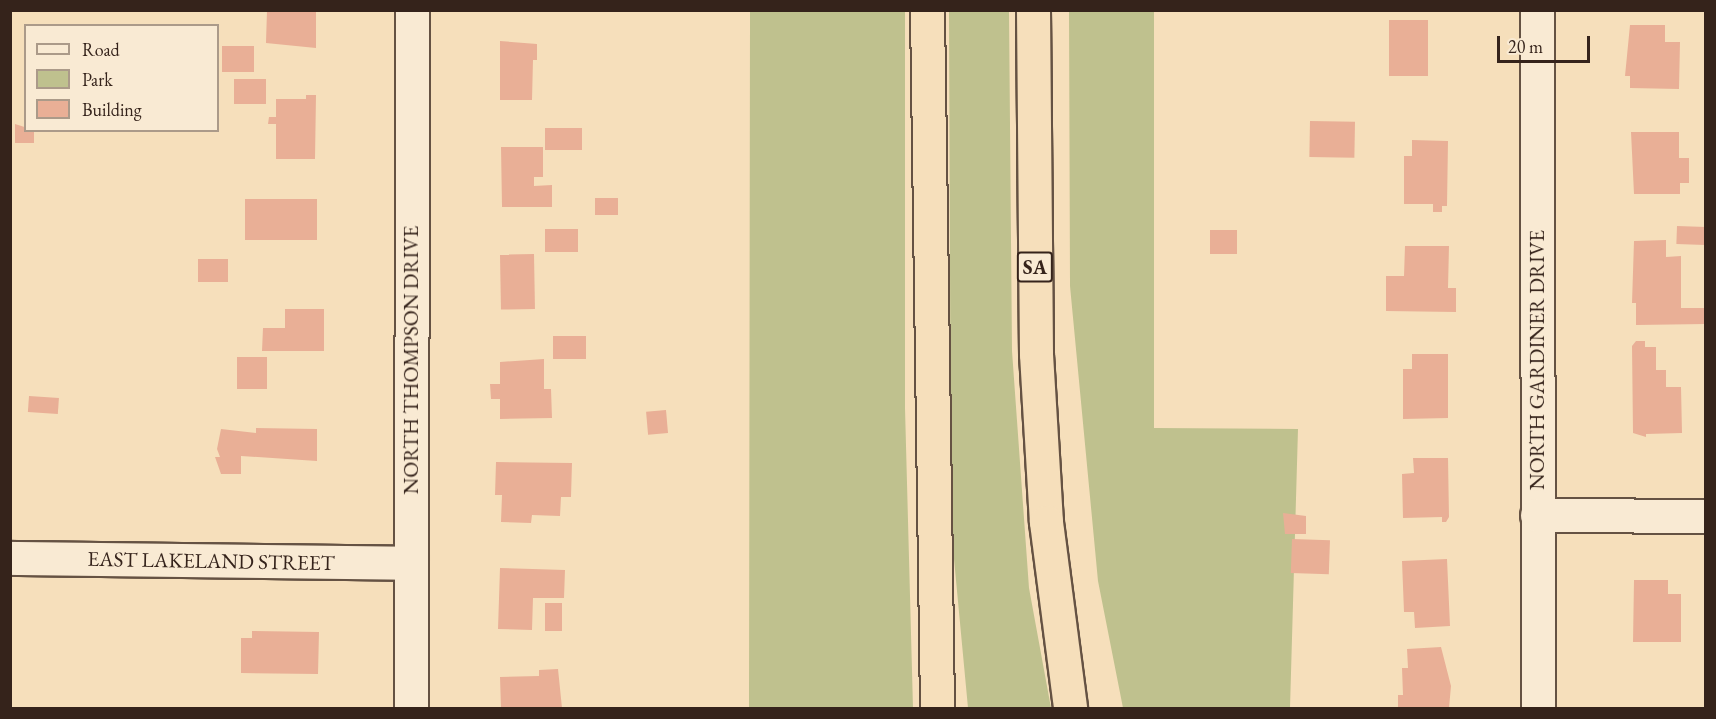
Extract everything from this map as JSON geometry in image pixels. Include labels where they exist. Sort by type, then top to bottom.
[{"type":"highway","points":[[927,10],[927,183],[937,708]]},
{"type":"highway","name":"SA","points":[[1033,10],[1036,354],[1046,522]]},
{"type":"highway","points":[[927,183],[955,708]]},
{"type":"highway","points":[[1046,522],[1070,708]]},
{"type":"highway","points":[[1046,522],[1083,708]]},
{"type":"street","name":"NORTH THOMPSON DRIVE","points":[[411,708],[412,10]]},
{"type":"street","name":"NORTH GARDINER DRIVE","points":[[1537,10],[1538,708]]},
{"type":"street","points":[[1537,515],[1706,516]]},
{"type":"street","name":"EAST LAKELAND STREET","points":[[10,558],[411,563]]},
{"type":"green space","points":[[750,11],[905,11],[905,408],[913,708],[749,708]]},
{"type":"green space","points":[[949,11],[1009,11],[1012,351],[1029,588],[1051,708],[968,708],[951,527]]},
{"type":"green space","points":[[1069,11],[1154,11],[1154,428],[1298,429],[1290,708],[1123,708],[1098,581],[1070,286]]},
{"type":"building","points":[[267,10],[316,10],[316,48],[266,43]]},
{"type":"building","points":[[1389,20],[1428,20],[1428,76],[1389,76]]},
{"type":"building","points":[[1630,25],[1665,25],[1665,42],[1680,42],[1679,89],[1630,88],[1630,76],[1625,76]]},
{"type":"building","points":[[500,41],[537,44],[537,60],[533,60],[532,100],[500,100]]},
{"type":"building","points":[[222,46],[254,46],[254,72],[222,72]]},
{"type":"building","points":[[234,79],[266,79],[266,104],[234,104]]},
{"type":"building","points":[[306,95],[316,95],[315,159],[276,159],[276,124],[268,124],[269,117],[276,117],[276,99],[306,99]]},
{"type":"building","points":[[1310,121],[1355,122],[1354,158],[1309,157]]},
{"type":"building","points":[[15,124],[24,127],[24,132],[34,132],[34,143],[15,143]]},
{"type":"building","points":[[545,128],[582,128],[582,150],[545,150]]},
{"type":"building","points":[[1631,132],[1679,132],[1679,158],[1689,158],[1689,183],[1680,183],[1680,194],[1634,194]]},
{"type":"building","points":[[1412,140],[1448,141],[1447,206],[1442,206],[1442,212],[1433,212],[1433,204],[1404,204],[1404,156],[1412,156]]},
{"type":"building","points":[[501,147],[543,147],[543,177],[534,177],[534,186],[552,185],[552,207],[502,207]]},
{"type":"building","points":[[595,198],[618,198],[618,215],[595,215]]},
{"type":"building","points":[[245,199],[317,199],[317,240],[245,240]]},
{"type":"building","points":[[1677,226],[1706,227],[1705,245],[1676,244]]},
{"type":"building","points":[[545,229],[578,229],[578,252],[545,252]]},
{"type":"building","points":[[1210,230],[1237,230],[1237,254],[1210,254]]},
{"type":"building","points":[[1666,240],[1666,257],[1681,256],[1681,308],[1705,308],[1705,324],[1636,325],[1636,303],[1632,303],[1634,241]]},
{"type":"building","points":[[1405,246],[1449,246],[1448,288],[1456,288],[1456,312],[1386,311],[1386,276],[1404,276]]},
{"type":"building","points":[[534,254],[535,309],[501,310],[500,255]]},
{"type":"building","points":[[198,259],[228,259],[228,282],[198,282]]},
{"type":"building","points":[[285,309],[324,309],[324,351],[262,351],[263,328],[285,328]]},
{"type":"building","points":[[553,336],[586,336],[586,359],[553,359]]},
{"type":"building","points":[[1636,341],[1645,341],[1645,347],[1656,347],[1656,370],[1666,370],[1666,387],[1681,387],[1682,433],[1646,434],[1646,437],[1633,433],[1632,346]]},
{"type":"building","points":[[1412,354],[1448,354],[1448,418],[1403,419],[1403,369],[1412,369]]},
{"type":"building","points":[[237,357],[267,357],[267,389],[237,389]]},
{"type":"building","points":[[544,359],[544,389],[551,389],[552,418],[500,419],[500,399],[491,399],[490,384],[500,384],[500,362]]},
{"type":"building","points":[[29,396],[59,398],[58,414],[28,412]]},
{"type":"building","points":[[666,410],[668,433],[648,435],[646,412]]},
{"type":"building","points":[[256,428],[317,429],[317,461],[241,456],[241,474],[221,474],[215,457],[220,457],[217,449],[221,429],[256,433]]},
{"type":"building","points":[[1413,458],[1448,458],[1449,517],[1446,522],[1442,522],[1442,517],[1403,518],[1402,474],[1414,473]]},
{"type":"building","points":[[496,462],[572,463],[571,497],[561,497],[560,516],[532,515],[531,523],[501,522],[502,495],[495,495]]},
{"type":"building","points":[[1283,513],[1306,516],[1306,534],[1285,534]]},
{"type":"building","points":[[1292,539],[1330,540],[1329,574],[1291,573]]},
{"type":"building","points":[[1447,559],[1450,626],[1415,628],[1414,612],[1404,612],[1402,561]]},
{"type":"building","points":[[500,568],[565,570],[564,598],[533,598],[532,630],[498,629]]},
{"type":"building","points":[[1634,580],[1668,580],[1668,594],[1681,594],[1681,642],[1633,642]]},
{"type":"building","points":[[545,603],[562,603],[562,631],[545,631]]},
{"type":"building","points":[[252,631],[319,632],[318,674],[241,673],[241,638],[252,638]]},
{"type":"building","points":[[1441,647],[1451,686],[1449,708],[1398,708],[1398,695],[1403,695],[1402,668],[1408,668],[1407,649]]},
{"type":"building","points":[[558,669],[562,708],[501,708],[500,677],[539,676],[539,670]]}]
